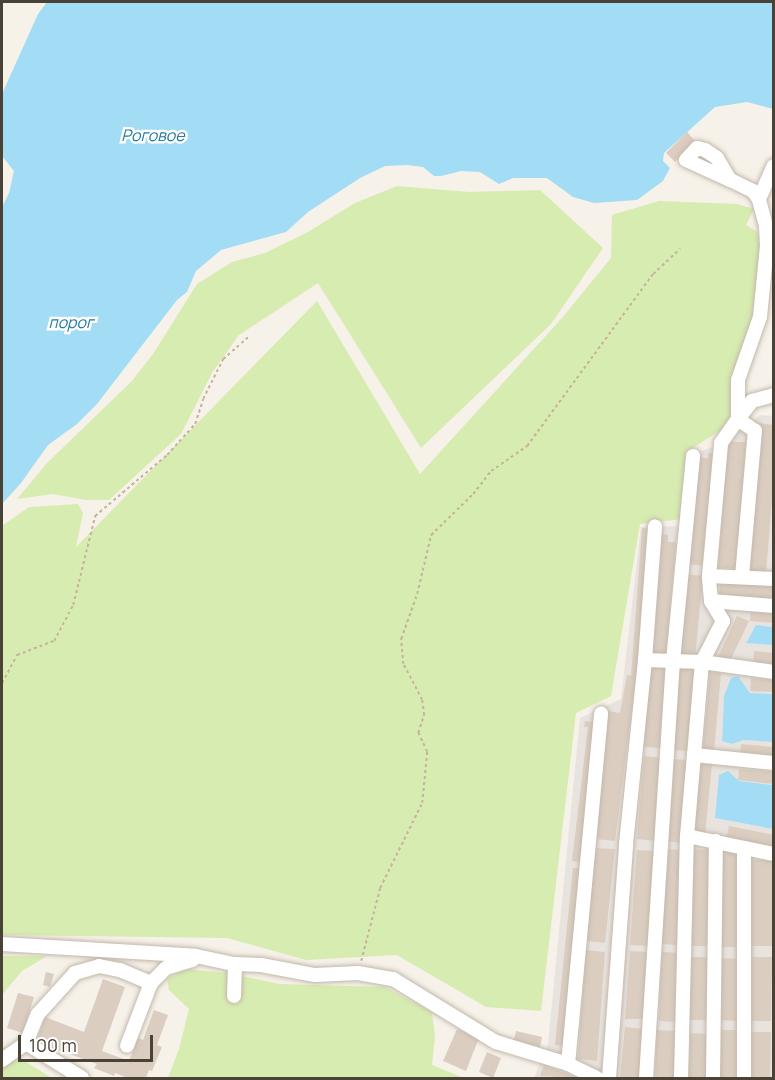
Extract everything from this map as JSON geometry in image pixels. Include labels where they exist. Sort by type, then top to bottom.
[{"type":"lane","points":[[759,198],[774,166]]},
{"type":"lane","points":[[729,180],[753,191],[759,198],[770,225],[760,317],[738,380],[738,419]]},
{"type":"lane","points":[[723,621],[711,601],[709,576],[722,443],[752,401],[772,399]]},
{"type":"lane","points":[[738,419],[755,431],[742,576]]},
{"type":"lane","points":[[646,1078],[673,661],[693,456]]},
{"type":"lane","points":[[609,1078],[626,844],[645,660],[655,526]]},
{"type":"lane","points":[[709,576],[774,579]]},
{"type":"lane","points":[[711,601],[774,606]]},
{"type":"lane","points":[[681,1078],[687,836],[702,662],[723,621],[739,603]]},
{"type":"lane","points":[[645,660],[702,662],[774,672]]},
{"type":"lane","points":[[568,1064],[601,714]]},
{"type":"lane","points":[[694,755],[774,763]]},
{"type":"lane","points":[[687,836],[774,854]]},
{"type":"lane","points":[[713,1078],[716,842]]},
{"type":"lane","points":[[744,848],[744,1078]]},
{"type":"lane","points":[[2,945],[216,958],[235,964],[261,965],[315,975],[358,973],[393,979],[496,1042],[568,1064],[597,1078]]},
{"type":"lane","points":[[127,1046],[151,983],[166,968],[183,961],[216,958]]},
{"type":"lane","points":[[234,996],[235,964]]},
{"type":"lane","points":[[2,1060],[26,1043],[38,1014],[69,979],[84,969],[99,966],[120,970],[151,983]]},
{"type":"lane","points":[[26,1043],[82,1078]]},
{"type":"path","points":[[358,973],[380,888],[422,803],[427,752],[418,733],[424,715],[422,700],[403,664],[400,639],[417,594],[430,535],[474,494],[491,471],[527,446],[653,274],[680,249]]},
{"type":"path","points":[[2,683],[17,655],[54,641],[73,605],[82,560],[96,516],[167,455],[195,424],[203,399],[223,360],[248,337]]},
{"type":"shaded area","points":[[760,415],[773,416],[773,627],[756,626],[746,642],[773,645],[773,694],[750,693],[738,676],[724,696],[722,740],[732,744],[744,740],[773,742],[773,785],[739,781],[716,818],[773,829],[773,1078],[534,1078],[548,1044],[580,718],[621,699],[641,527],[685,526],[693,454],[728,442]]},
{"type":"green space","points":[[397,186],[469,192],[540,190],[603,248],[551,324],[421,448],[318,283],[239,335],[212,373],[181,434],[109,500],[86,500],[53,494],[17,499],[48,462],[132,381],[153,354],[197,284],[232,262],[265,253],[308,232],[355,203]]},
{"type":"green space","points":[[659,201],[737,204],[754,209],[746,225],[756,231],[763,243],[755,318],[731,424],[691,449],[683,519],[640,524],[611,696],[576,713],[541,1011],[486,1007],[397,955],[306,960],[227,938],[2,935],[2,526],[29,507],[78,504],[83,513],[76,547],[317,301],[420,474],[562,318],[611,258],[612,215]]},
{"type":"green space","points":[[2,956],[47,956],[22,971],[2,995]]},
{"type":"green space","points":[[185,969],[227,973],[280,984],[385,987],[432,1012],[435,1036],[432,1065],[464,1078],[168,1078],[179,1049],[189,1009],[169,990],[167,979]]},
{"type":"green space","points":[[2,1047],[52,1078],[2,1078]]},
{"type":"water","name":"Роговое","points":[[47,2],[773,2],[773,109],[747,102],[715,107],[664,153],[663,161],[670,168],[663,181],[637,200],[594,203],[573,197],[547,178],[513,178],[499,184],[480,172],[461,171],[434,176],[423,167],[407,165],[385,166],[360,178],[308,212],[286,232],[221,250],[196,271],[187,292],[177,300],[97,404],[77,424],[48,445],[21,483],[2,504],[2,207],[9,193],[14,171],[2,156],[2,94],[38,14]]},
{"type":"water","points":[[756,625],[773,627],[773,645],[746,643]]},
{"type":"water","points":[[738,676],[750,693],[773,694],[773,742],[744,740],[732,744],[722,741],[724,696],[731,678]]},
{"type":"water","points":[[728,771],[739,781],[773,785],[773,829],[715,818],[719,775]]},
{"type":"building","points":[[687,132],[696,142],[675,162],[666,153]]},
{"type":"building","points":[[759,423],[774,425],[774,475],[766,573],[748,571]]},
{"type":"building","points":[[728,442],[746,442],[736,569],[718,567]]},
{"type":"building","points":[[708,453],[718,454],[706,566],[688,564],[699,458],[708,458]]},
{"type":"building","points":[[642,528],[652,529],[640,676],[636,676],[615,841],[596,839],[608,711],[620,713],[627,675],[631,676]]},
{"type":"building","points":[[659,534],[668,535],[668,542],[676,542],[666,656],[649,655]]},
{"type":"building","points":[[686,574],[703,576],[695,658],[678,657]]},
{"type":"building","points":[[721,580],[774,584],[774,602],[719,598]]},
{"type":"building","points":[[751,611],[774,613],[774,623],[750,621]]},
{"type":"building","points":[[737,616],[749,621],[729,663],[718,657]]},
{"type":"building","points":[[754,651],[774,653],[774,665],[753,664]]},
{"type":"building","points":[[650,663],[668,664],[661,748],[644,747]]},
{"type":"building","points":[[678,665],[696,667],[689,751],[672,750]]},
{"type":"building","points":[[710,672],[721,673],[714,751],[703,750]]},
{"type":"building","points":[[751,678],[774,680],[774,692],[750,691]]},
{"type":"building","points":[[585,721],[593,722],[593,727],[598,728],[581,862],[572,861],[588,727],[584,727]]},
{"type":"building","points":[[741,744],[774,747],[774,759],[740,755]]},
{"type":"building","points":[[644,756],[663,758],[656,841],[637,839]]},
{"type":"building","points":[[672,759],[689,760],[682,843],[665,841]]},
{"type":"building","points":[[701,763],[712,764],[705,835],[694,834]]},
{"type":"building","points":[[739,769],[774,772],[774,784],[738,780]]},
{"type":"building","points":[[729,826],[774,835],[774,847],[726,838]]},
{"type":"building","points":[[595,848],[615,849],[605,943],[587,941]]},
{"type":"building","points":[[664,849],[682,850],[679,945],[661,944]]},
{"type":"building","points":[[691,849],[709,850],[708,946],[689,946]]},
{"type":"building","points":[[637,850],[655,851],[649,946],[630,945]]},
{"type":"building","points":[[720,851],[739,851],[739,947],[720,947]]},
{"type":"building","points":[[750,860],[773,860],[773,946],[750,946]]},
{"type":"building","points":[[573,868],[583,868],[565,1046],[555,1045]]},
{"type":"building","points":[[586,950],[605,952],[597,1061],[578,1059]]},
{"type":"building","points":[[630,951],[648,952],[644,1019],[625,1019]]},
{"type":"building","points":[[662,952],[680,953],[677,1022],[659,1021]]},
{"type":"building","points":[[689,957],[707,957],[707,1020],[689,1020]]},
{"type":"building","points":[[751,957],[772,957],[771,1021],[751,1021]]},
{"type":"building","points":[[719,958],[739,959],[740,1021],[719,1020]]},
{"type":"building","points":[[46,972],[54,974],[50,987],[43,985]]},
{"type":"building","points":[[103,979],[125,987],[102,1051],[129,1061],[138,1038],[143,1040],[154,1010],[168,1015],[157,1045],[162,1047],[152,1071],[149,1070],[146,1078],[128,1078],[115,1073],[114,1076],[94,1068],[97,1064],[36,1042],[45,1017],[84,1032]]},
{"type":"building","points":[[18,993],[34,997],[23,1033],[7,1028]]},
{"type":"building","points":[[625,1027],[643,1029],[640,1078],[620,1078]]},
{"type":"building","points":[[457,1029],[479,1038],[466,1071],[443,1061]]},
{"type":"building","points":[[657,1030],[676,1031],[674,1078],[655,1078]]},
{"type":"building","points":[[719,1030],[739,1030],[738,1078],[718,1078]]},
{"type":"building","points":[[516,1031],[542,1037],[540,1047],[514,1040]]},
{"type":"building","points":[[751,1032],[771,1032],[770,1078],[750,1078]]},
{"type":"building","points":[[690,1033],[708,1034],[707,1078],[689,1078]]},
{"type":"building","points":[[487,1052],[501,1058],[493,1078],[479,1072]]},
{"type":"building","points":[[544,1065],[578,1078],[540,1076]]},
{"type":"water label","name":"порог","points":[[71,322]]}]
